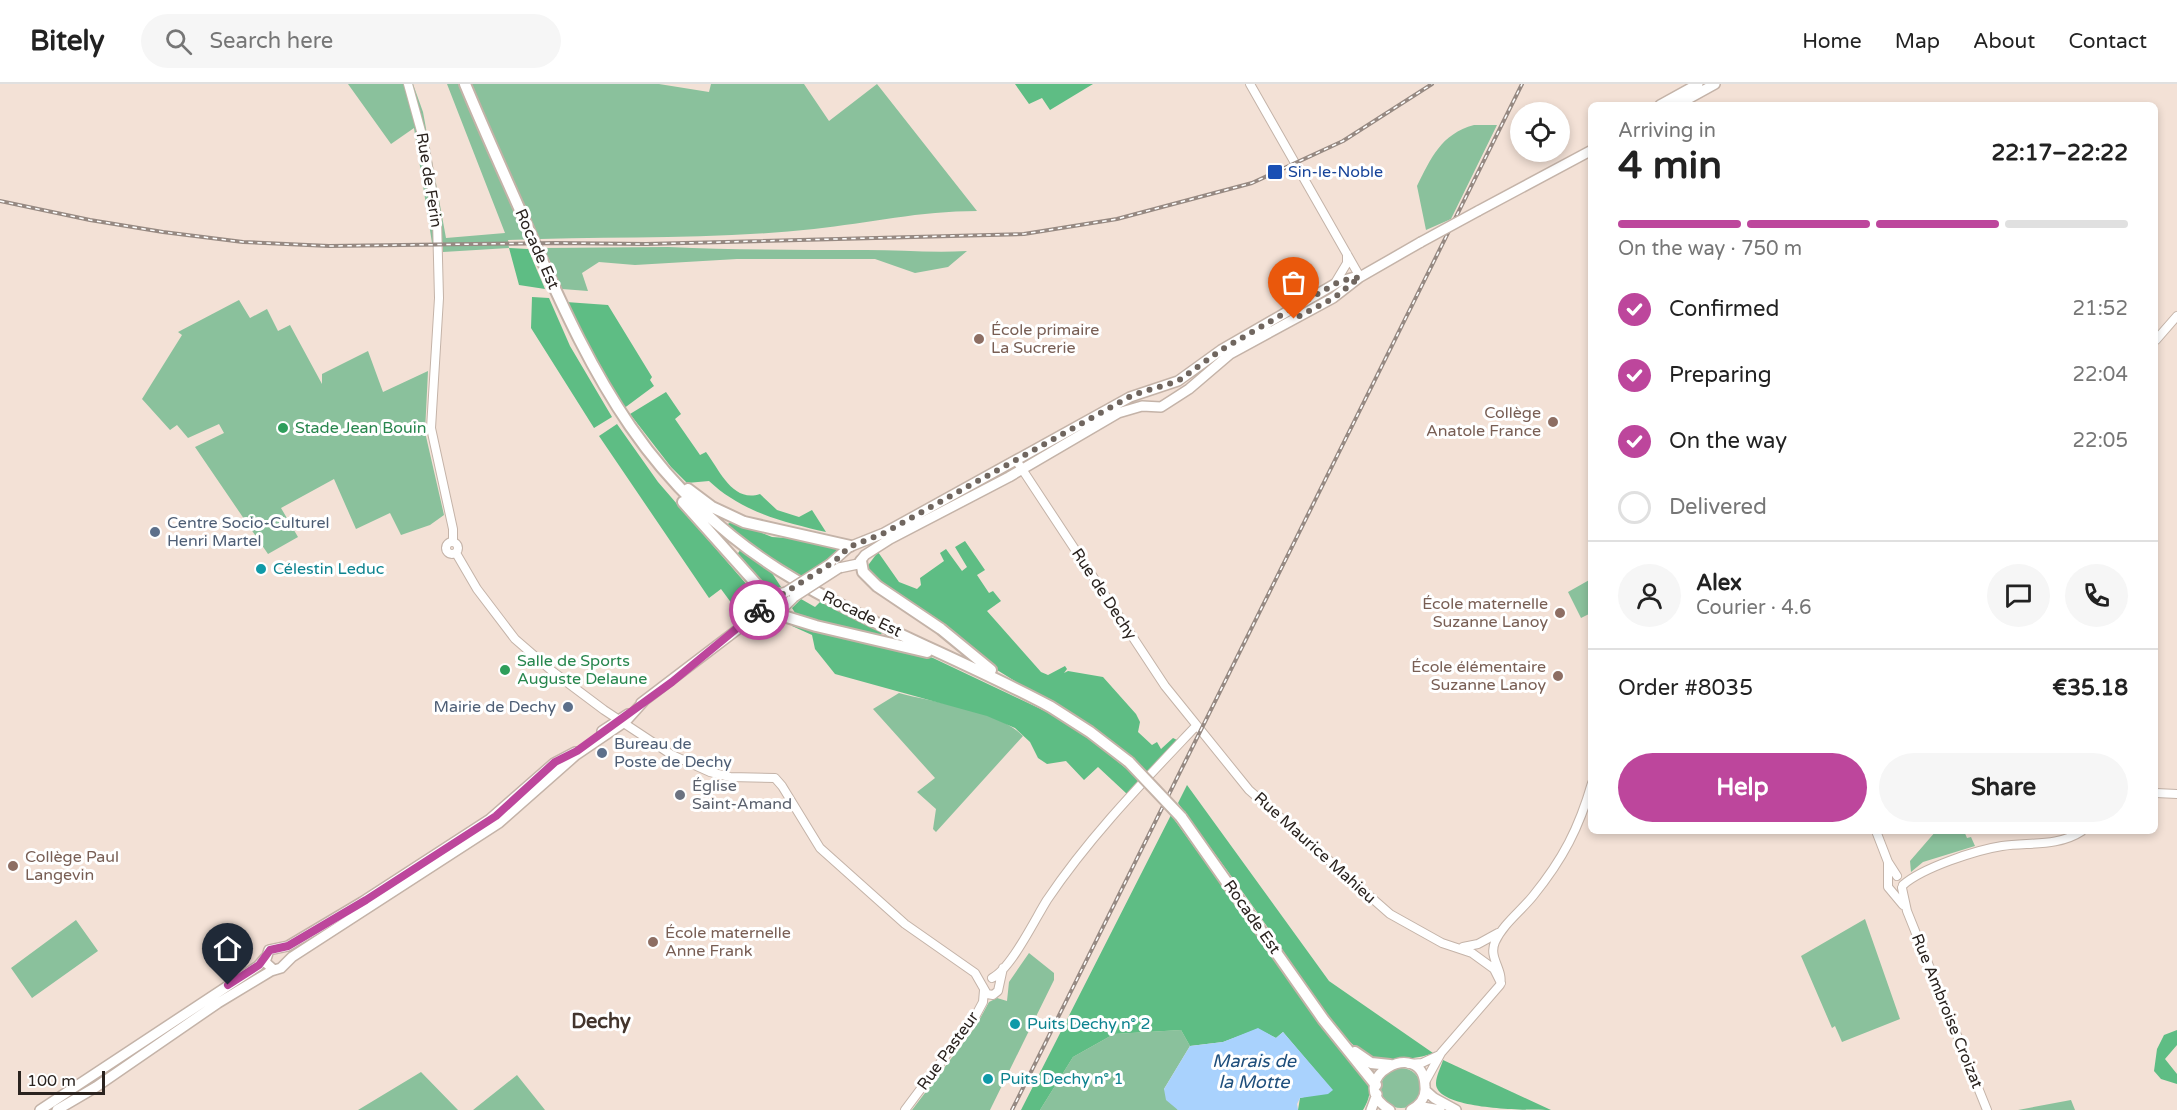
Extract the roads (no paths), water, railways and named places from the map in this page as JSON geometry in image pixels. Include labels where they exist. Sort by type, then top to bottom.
[{"type":"highway","name":"Rocade Est","points":[[465,84],[584,352],[607,393],[646,450],[695,504],[766,561],[816,591],[1029,696],[1076,722],[1129,762],[1181,817],[1335,1034]]},
{"type":"highway","points":[[646,450],[691,492],[728,516],[763,528],[852,546]]},
{"type":"highway","points":[[646,450],[670,487],[760,588],[763,602]]},
{"type":"highway","points":[[862,559],[862,572],[877,586],[941,629],[984,666],[1029,696]]},
{"type":"highway","points":[[774,614],[816,626],[911,647],[975,669]]},
{"type":"highway","points":[[1335,1034],[1371,1064],[1390,1065]]},
{"type":"highway","points":[[1335,1034],[1376,1090]]},
{"type":"main road","points":[[1665,102],[1698,84]]},
{"type":"main road","points":[[1682,102],[1715,84]]},
{"type":"main road","points":[[733,634],[774,614],[790,594],[835,566],[862,559],[887,541],[1022,469],[1118,413],[1140,406],[1158,408],[1189,389],[1227,357],[1334,298],[1360,277],[1587,152]]},
{"type":"main road","points":[[835,566],[852,546],[884,533],[1133,395],[1183,378],[1221,350],[1345,279],[1360,277]]},
{"type":"main road","points":[[1154,389],[1166,393],[1165,403]]},
{"type":"main road","points":[[1151,406],[1146,398],[1154,389]]},
{"type":"main road","points":[[852,546],[861,549],[862,559]]},
{"type":"main road","points":[[40,1110],[141,1046],[258,966],[270,950],[288,946],[506,818],[575,754],[733,634],[755,615],[770,594],[790,594]]},
{"type":"main road","points":[[763,602],[764,611],[774,614]]},
{"type":"main road","points":[[57,1110],[95,1088],[211,1008],[282,967],[285,962],[422,868]]},
{"type":"main road","points":[[278,949],[285,954],[285,962]]},
{"type":"main road","points":[[265,958],[267,965],[274,970]]},
{"type":"main road","points":[[1371,1110],[1380,1073],[1390,1065],[1408,1064],[1419,1071],[1425,1086],[1434,1098],[1456,1110]]},
{"type":"main road","points":[[1425,1086],[1414,1108],[1440,1110]]},
{"type":"main road","points":[[1376,1090],[1383,1105],[1390,1110]]},
{"type":"street","name":"Rue de Ferin","points":[[408,84],[433,187],[439,278],[431,428],[453,529],[453,541],[458,546],[456,553],[477,590],[511,634],[552,671],[592,701],[680,758],[723,776],[775,778],[818,846],[905,924],[975,973],[983,987]]},
{"type":"street","points":[[1250,84],[1360,277]]},
{"type":"street","points":[[1332,287],[1347,263],[1347,252]]},
{"type":"street","points":[[2158,338],[2177,316]]},
{"type":"street","name":"Rue de Dechy","points":[[1016,460],[1147,659],[1196,726]]},
{"type":"street","points":[[995,980],[999,990],[996,994],[988,994],[983,987],[995,980],[1004,968],[1050,896],[1104,824],[1196,726]]},
{"type":"street","name":"Rue Maurice Mahieu","points":[[1196,726],[1257,798],[1395,918],[1452,946],[1468,950],[1479,958]]},
{"type":"street","points":[[2158,791],[2176,794]]},
{"type":"street","points":[[1479,958],[1490,959],[1506,927],[1538,890],[1572,839],[1581,822],[1588,797]]},
{"type":"street","points":[[1877,834],[1888,862],[1900,882]]},
{"type":"street","points":[[1888,862],[1888,881],[1900,882],[1992,848],[2059,842],[2076,834]]},
{"type":"street","name":"Rue Ambroise Croizat","points":[[1888,881],[1888,888],[1907,911]]},
{"type":"street","points":[[1892,891],[1900,882]]},
{"type":"street","name":"Rue Ambroise Croizat","points":[[1900,882],[1907,911],[1987,1110]]},
{"type":"street","points":[[1501,983],[1494,969],[1479,958],[1475,951],[1481,943],[1506,927]]},
{"type":"street","points":[[1452,946],[1490,943],[1501,983]]},
{"type":"street","points":[[1425,1086],[1441,1053],[1501,983]]},
{"type":"street","name":"Rue Pasteur","points":[[905,1110],[980,1009],[983,987]]},
{"type":"street","points":[[1408,1064],[1424,1063],[1441,1053]]},
{"type":"water","name":"Marais de la Motte","points":[[1258,1028],[1276,1038],[1283,1032],[1333,1090],[1328,1094],[1300,1098],[1297,1104],[1298,1110],[1178,1110],[1166,1100],[1164,1089],[1190,1046],[1223,1042]]},
{"type":"railway","points":[[0,201],[90,220],[163,232],[243,242],[329,246],[646,244],[1024,234],[1117,219],[1252,183],[1343,141],[1432,84]]},
{"type":"railway","points":[[1012,1110],[1522,84]]},
{"type":"place","name":"Sin-le-Noble","points":[[1275,172]]},
{"type":"place","name":"École primaire La Sucrerie","points":[[979,339]]},
{"type":"place","name":"Collège Anatole France","points":[[1553,422]]},
{"type":"place","name":"Stade Jean Bouin","points":[[283,428]]},
{"type":"place","name":"Centre Socio-Culturel Henri Martel","points":[[155,532]]},
{"type":"place","name":"Célestin Leduc","points":[[261,569]]},
{"type":"place","name":"École maternelle Suzanne Lanoy","points":[[1560,613]]},
{"type":"place","name":"Salle de Sports Auguste Delaune","points":[[505,670]]},
{"type":"place","name":"École élémentaire Suzanne Lanoy","points":[[1558,676]]},
{"type":"place","name":"Mairie de Dechy","points":[[568,707]]},
{"type":"place","name":"Bureau de Poste de Dechy","points":[[602,753]]},
{"type":"place","name":"Église Saint-Amand","points":[[680,795]]},
{"type":"place","name":"Collège Paul Langevin","points":[[13,866]]},
{"type":"place","name":"École maternelle Anne Frank","points":[[653,942]]},
{"type":"place","name":"Puits Dechy n° 2","points":[[1015,1024]]},
{"type":"place","name":"Puits Dechy n° 1","points":[[988,1079]]},
{"type":"district","name":"Dechy","points":[[601,1022]]}]
